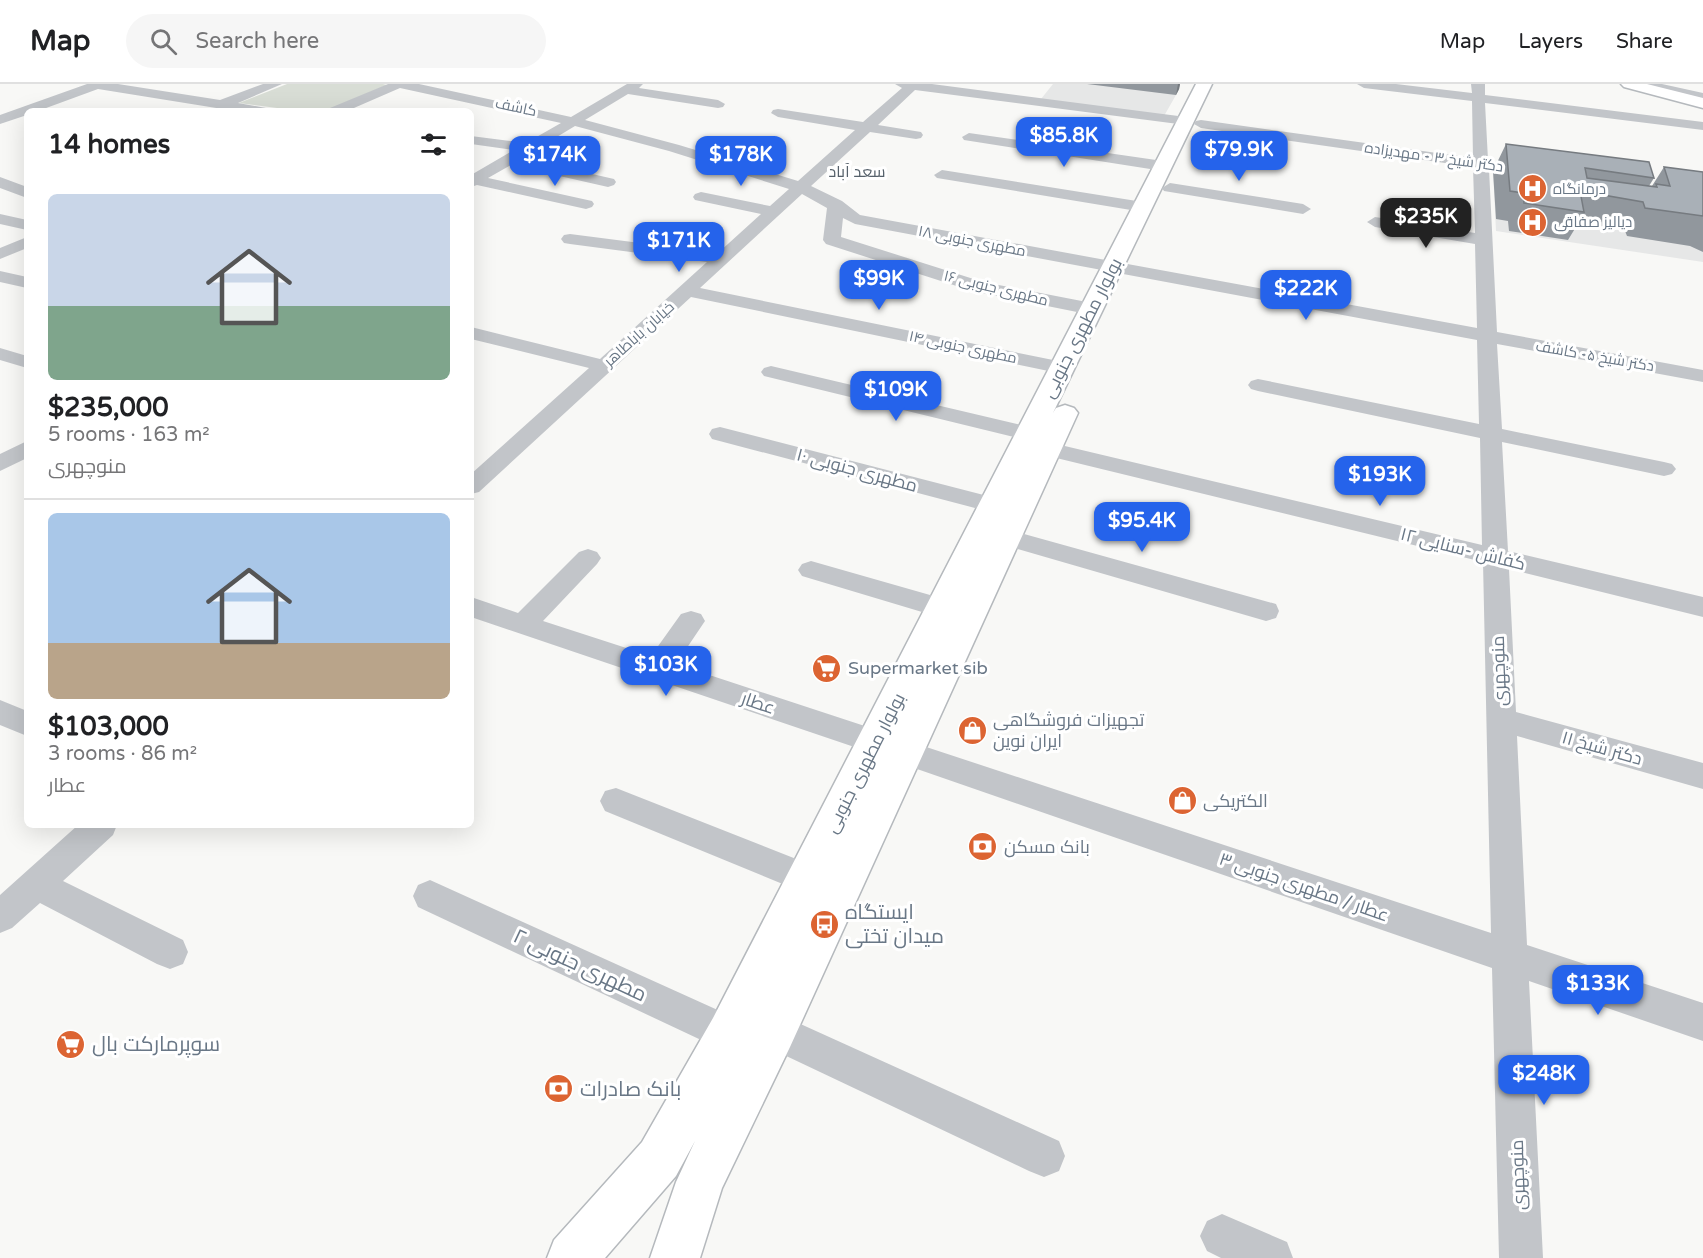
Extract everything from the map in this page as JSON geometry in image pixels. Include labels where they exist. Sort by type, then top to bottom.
[{"type":"main road","name":"بولوار مطهری جنوبی","points":[[675,1258],[700,1182],[774,1031],[890,747],[942,608],[994,505],[1039,441],[1193,122],[1205,84]]},
{"type":"main road","points":[[1631,84],[1703,99]]},
{"type":"main road","points":[[1652,84],[1703,99]]},
{"type":"main road","name":"بولوار مطهری جنوبی","points":[[572,1258],[659,1160],[729,1034],[807,879],[890,747],[1006,537],[1063,368],[1092,309],[1122,269],[1143,207],[1167,177]]},
{"type":"street","points":[[33,108],[96,84],[240,108]]},
{"type":"street","points":[[212,108],[275,84]]},
{"type":"street","points":[[342,108],[399,84]]},
{"type":"street","name":"کاشف","points":[[399,84],[574,121],[658,142],[802,186],[836,204]]},
{"type":"street","name":"دکتر شیخ ۳ - مهدیزاده","points":[[909,84],[1193,122],[1514,169]]},
{"type":"street","name":"خیابان باباطاهر","points":[[474,484],[867,127],[909,84]]},
{"type":"street","points":[[1364,84],[1478,91],[1703,126]]},
{"type":"street","points":[[1644,84],[1703,99]]},
{"type":"street","points":[[474,180],[631,87],[718,104]]},
{"type":"street","name":"منوچهری","points":[[1478,91],[1521,1258]]},
{"type":"street","points":[[1,120],[24,111]]},
{"type":"street","points":[[778,113],[916,135]]},
{"type":"street","points":[[1,120],[18,127]]},
{"type":"street","points":[[969,137],[1167,177],[1303,209]]},
{"type":"street","points":[[474,140],[528,148]]},
{"type":"street","points":[[509,160],[608,182]]},
{"type":"street","points":[[942,175],[1143,207]]},
{"type":"street","points":[[474,181],[586,204]]},
{"type":"street","points":[[0,182],[24,192]]},
{"type":"street","points":[[701,197],[774,212]]},
{"type":"street","name":"مطهری جنوبی ۱۸","points":[[836,204],[855,219],[1487,336]]},
{"type":"street","name":"مطهری جنوبی ۱۶","points":[[836,204],[832,240],[979,287],[1092,309]]},
{"type":"street","points":[[0,219],[24,224]]},
{"type":"street","points":[[1375,222],[1484,240]]},
{"type":"street","points":[[570,239],[722,259]]},
{"type":"street","points":[[0,254],[24,243]]},
{"type":"street","points":[[0,276],[24,283]]},
{"type":"street","name":"مطهری جنوبی ۱۴","points":[[687,291],[1063,368]]},
{"type":"street","points":[[474,334],[604,366]]},
{"type":"street","name":"دکتر شیخ ۵- کاشف","points":[[1487,336],[1703,376]]},
{"type":"street","points":[[0,354],[24,361]]},
{"type":"street","name":"کفاش -سنایی ۱۲","points":[[771,372],[1495,557],[1703,607]]},
{"type":"street","points":[[1258,385],[1664,469]]},
{"type":"street","name":"مطهری جنوبی ۱۰","points":[[720,434],[994,505]]},
{"type":"street","points":[[1006,537],[1266,611]]},
{"type":"street","points":[[523,624],[588,558]]},
{"type":"street","points":[[811,570],[942,608]]},
{"type":"street","name":"عطار","points":[[474,608],[890,747]]},
{"type":"street","points":[[657,669],[691,621]]},
{"type":"street","points":[[0,712],[24,723]]},
{"type":"street","name":"دکتر شیخ ۱۱","points":[[1501,720],[1703,776]]},
{"type":"street","name":"عطار / مطهری جنوبی ۳","points":[[890,747],[1703,1022]]},
{"type":"street","points":[[616,801],[807,879]]},
{"type":"street","points":[[0,916],[98,828]]},
{"type":"street","points":[[36,884],[170,952]]},
{"type":"street","name":"مطهری جنوبی ۲","points":[[430,896],[729,1034]]},
{"type":"street","points":[[774,1031],[1044,1156]]},
{"type":"street","points":[[1221,1236],[1271,1258]]},
{"type":"shaded area","points":[[287,84],[387,85],[332,108],[277,108],[239,103]]},
{"type":"shaded area","points":[[1053,84],[1150,84],[1180,88],[1164,116],[1041,99]]},
{"type":"shaded area","points":[[1493,171],[1703,200],[1703,262],[1496,231]]},
{"type":"building","points":[[1506,144],[1649,162],[1654,178],[1585,168],[1587,178],[1657,187],[1656,184],[1670,186],[1664,167],[1703,172],[1703,216],[1645,208],[1643,202],[1580,191],[1584,212],[1524,203],[1523,193],[1510,191]]},
{"type":"place","name":"درمانگاه","points":[[1532,189]]},
{"type":"place","name":"دیالیز صفاقی","points":[[1533,222]]},
{"type":"place","name":"Supermarket sib","points":[[827,668]]},
{"type":"place","name":"تجهیزات فروشگاهی ایران نوین","points":[[972,730]]},
{"type":"place","name":"الکتریکی","points":[[1182,801]]},
{"type":"place","name":"بانک مسکن","points":[[983,847]]},
{"type":"place","name":"ایستگاه میدان تختی","points":[[824,924]]},
{"type":"place","name":"سوپرمارکت بال","points":[[71,1044]]},
{"type":"place","name":"بانک صادرات","points":[[559,1089]]},
{"type":"district","name":"سعد آباد","points":[[857,171]]}]
